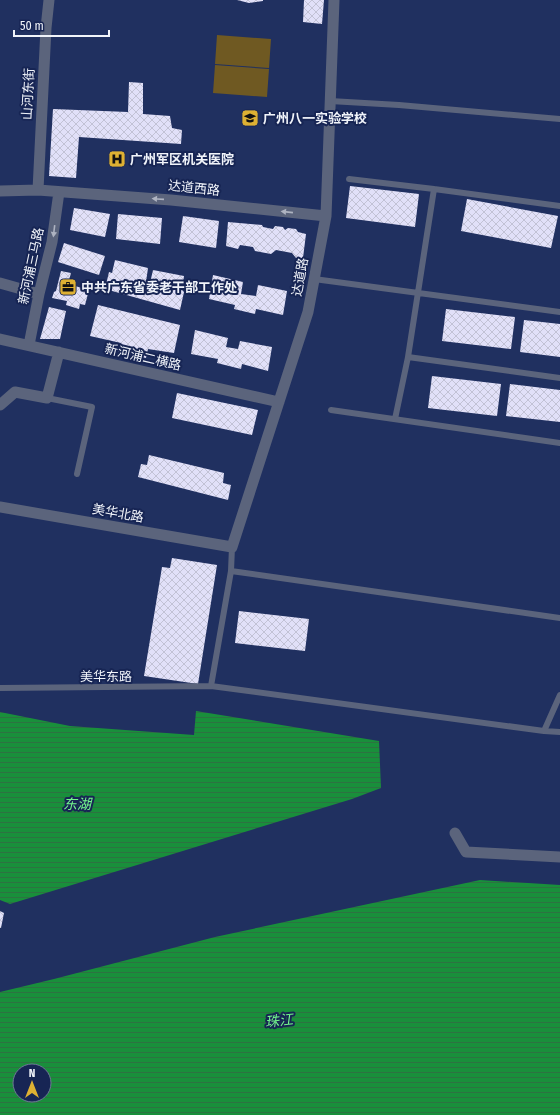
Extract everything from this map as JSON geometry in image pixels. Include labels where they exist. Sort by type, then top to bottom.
[{"type":"street","name":"山河东街","points":[[38,190],[49,0]]},
{"type":"street","name":"达道路","points":[[232,547],[308,312],[326,216],[334,0]]},
{"type":"street","name":"达道西路","points":[[0,190],[38,190],[171,200],[326,216]]},
{"type":"street","name":"新河浦三马路","points":[[29,345],[39,294],[52,242],[59,192]]},
{"type":"street","points":[[0,283],[39,294]]},
{"type":"street","name":"新河浦二横路","points":[[0,339],[279,402]]},
{"type":"street","points":[[0,405],[15,392],[47,398],[59,352]]},
{"type":"street","name":"美华北路","points":[[0,507],[232,547]]},
{"type":"street","points":[[456,833],[466,852],[560,858]]},
{"type":"lane","points":[[330,101],[399,105],[560,119]]},
{"type":"lane","points":[[350,179],[434,188],[560,206]]},
{"type":"lane","points":[[395,419],[408,358],[434,188]]},
{"type":"lane","points":[[314,279],[560,312]]},
{"type":"lane","points":[[408,358],[560,378]]},
{"type":"lane","points":[[47,398],[92,407],[77,474]]},
{"type":"lane","points":[[331,410],[560,443]]},
{"type":"lane","points":[[212,686],[231,571],[232,547]]},
{"type":"lane","points":[[231,571],[560,618]]},
{"type":"lane","name":"美华东路","points":[[0,688],[212,686],[560,732]]},
{"type":"lane","points":[[544,731],[560,695]]},
{"type":"shaded area","points":[[217,35],[271,39],[269,68],[215,64]]},
{"type":"shaded area","points":[[215,65],[269,69],[267,97],[213,93]]},
{"type":"water","name":"东湖","points":[[196,711],[379,741],[381,788],[352,799],[10,904],[0,900],[0,712],[70,726],[194,735]]},
{"type":"water","name":"珠江","points":[[480,880],[560,885],[560,1115],[0,1115],[0,992],[215,937]]},
{"type":"building","points":[[237,0],[263,0],[263,1],[249,3]]},
{"type":"building","points":[[304,0],[324,0],[322,24],[303,22]]},
{"type":"building","points":[[129,82],[143,83],[143,114],[170,116],[172,128],[182,130],[181,144],[79,137],[76,178],[49,176],[53,109],[128,112]]},
{"type":"building","points":[[350,186],[419,194],[415,227],[346,218]]},
{"type":"building","points":[[467,199],[558,216],[551,248],[461,231]]},
{"type":"building","points":[[74,208],[110,214],[105,237],[70,230]]},
{"type":"building","points":[[118,214],[162,218],[160,244],[116,239]]},
{"type":"building","points":[[183,216],[219,221],[216,248],[179,242]]},
{"type":"building","points":[[228,222],[262,225],[263,227],[273,229],[275,226],[283,227],[285,230],[288,228],[296,229],[298,232],[306,234],[303,258],[296,258],[292,253],[276,250],[271,254],[255,251],[253,247],[240,245],[238,249],[226,246]]},
{"type":"building","points":[[64,243],[105,256],[99,275],[58,262]]},
{"type":"building","points":[[115,260],[148,268],[146,282],[150,283],[153,270],[184,276],[182,290],[184,292],[180,310],[105,289],[109,272],[112,273]]},
{"type":"building","name":"中共广东省委老干部工作处","points":[[61,271],[71,273],[68,284],[89,290],[85,305],[80,304],[79,309],[66,305],[67,301],[52,298],[54,292],[56,291]]},
{"type":"building","points":[[213,275],[243,282],[241,294],[256,296],[258,285],[287,291],[283,315],[256,309],[255,314],[234,309],[235,305],[209,299]]},
{"type":"building","points":[[98,305],[180,325],[174,353],[148,349],[146,358],[118,352],[121,343],[90,336]]},
{"type":"building","points":[[49,307],[66,311],[60,339],[40,339]]},
{"type":"building","points":[[446,309],[515,317],[511,349],[442,341]]},
{"type":"building","points":[[524,320],[560,324],[560,357],[520,352]]},
{"type":"building","points":[[195,330],[228,338],[226,347],[238,349],[240,341],[272,347],[268,371],[242,364],[241,369],[217,363],[218,359],[191,354]]},
{"type":"building","points":[[432,376],[501,384],[497,416],[428,408]]},
{"type":"building","points":[[510,384],[560,390],[560,422],[506,416]]},
{"type":"building","points":[[177,393],[258,410],[252,435],[172,418]]},
{"type":"building","points":[[149,455],[224,473],[223,483],[231,485],[228,500],[138,477],[141,464],[147,465]]},
{"type":"building","points":[[172,558],[217,565],[198,684],[144,676],[162,567],[170,568]]},
{"type":"building","points":[[239,611],[309,619],[305,651],[235,643]]},
{"type":"building","points":[[0,911],[4,913],[1,928],[0,928]]},
{"type":"place","name":"广州八一实验学校","points":[[250,118]]},
{"type":"place","name":"广州军区机关医院","points":[[117,159]]},
{"type":"place","name":"中共广东省委老干部工作处","points":[[68,287]]}]
